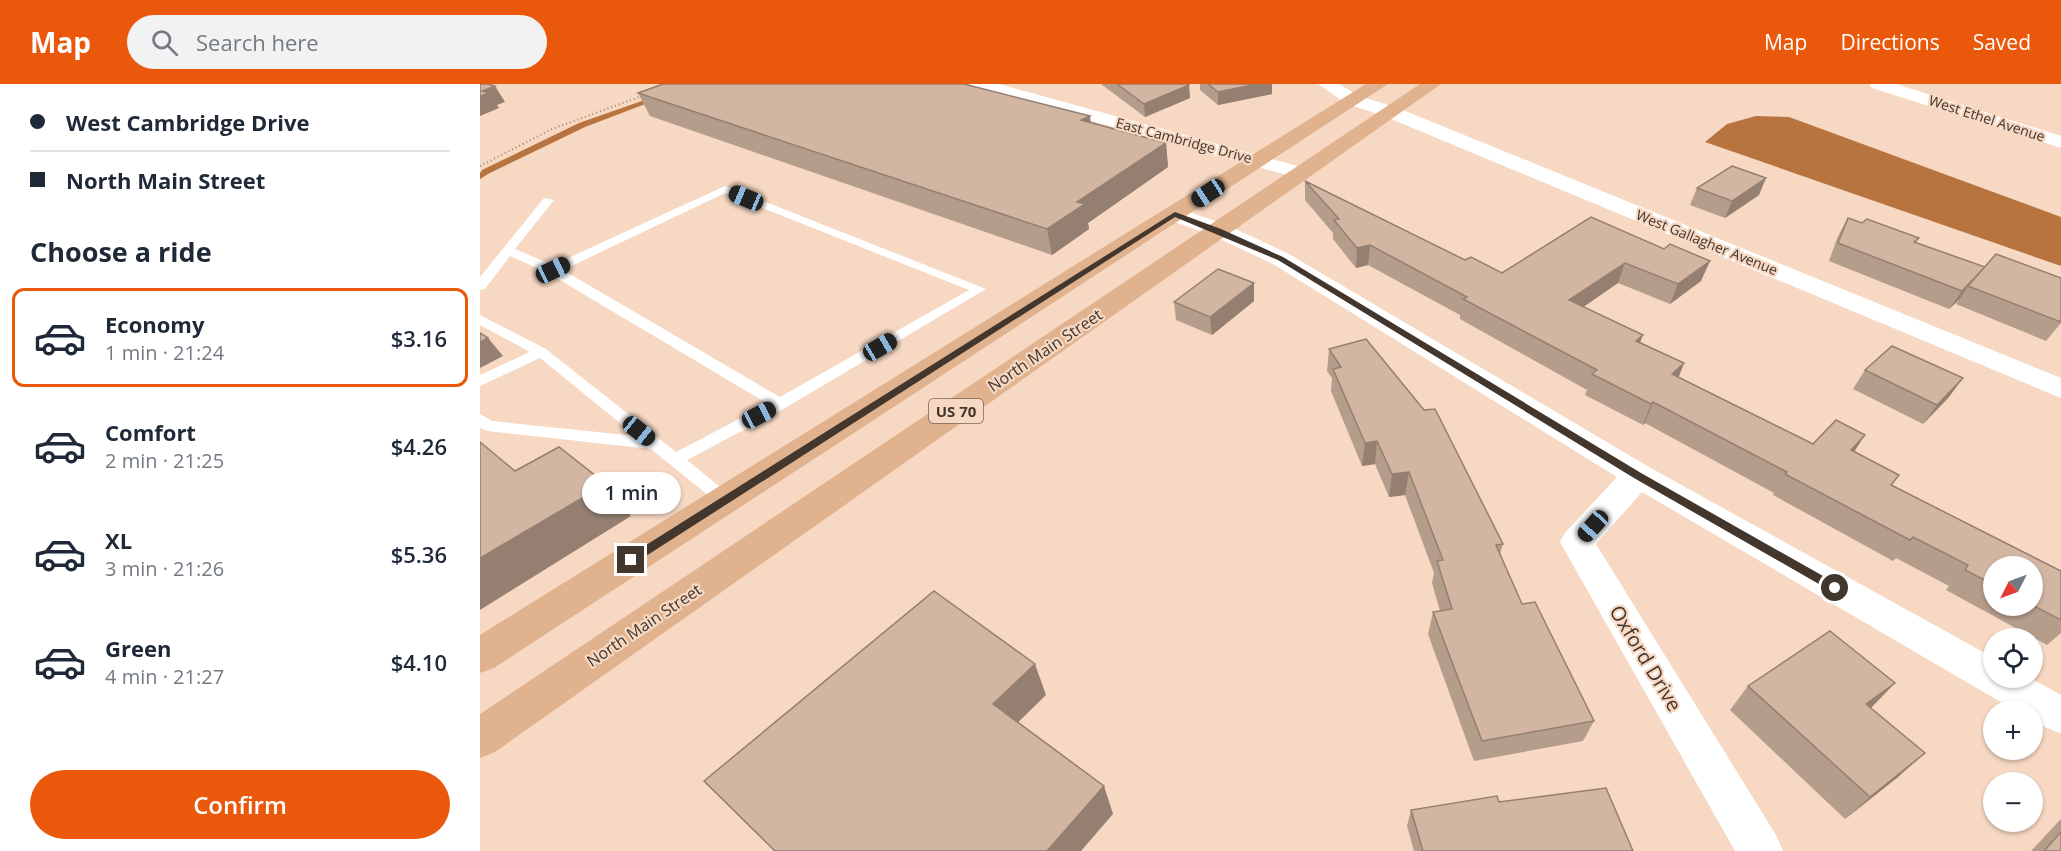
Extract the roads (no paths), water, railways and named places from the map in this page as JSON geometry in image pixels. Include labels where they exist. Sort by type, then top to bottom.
[{"type":"main road","name":"US 70","points":[[480,656],[1378,84]]},
{"type":"main road","name":"North Main Street","points":[[480,738],[1432,84]]},
{"type":"street","name":"East Cambridge Drive","points":[[979,84],[1301,173]]},
{"type":"street","points":[[1053,84],[1065,108]]},
{"type":"street","name":"West Gallagher Avenue","points":[[1327,84],[1353,100],[1391,112],[2061,389]]},
{"type":"street","name":"West Ethel Avenue","points":[[1878,84],[2061,142]]},
{"type":"street","points":[[1175,214],[1219,230],[1281,259],[1638,475],[1983,672]]},
{"type":"street","name":"Oxford Drive","points":[[1638,475],[1577,542],[1760,851]]},
{"type":"street","points":[[2012,688],[2061,716]]},
{"type":"lane","points":[[553,270],[725,189],[980,289],[780,404],[674,460]]},
{"type":"lane","points":[[480,286],[548,200]]},
{"type":"lane","points":[[509,251],[553,270],[780,404]]},
{"type":"lane","points":[[480,319],[541,352],[725,500]]},
{"type":"lane","points":[[480,381],[541,352]]},
{"type":"lane","points":[[480,419],[488,426],[656,444]]},
{"type":"waterway","points":[[480,177],[485,172],[582,125],[659,97]]}]
